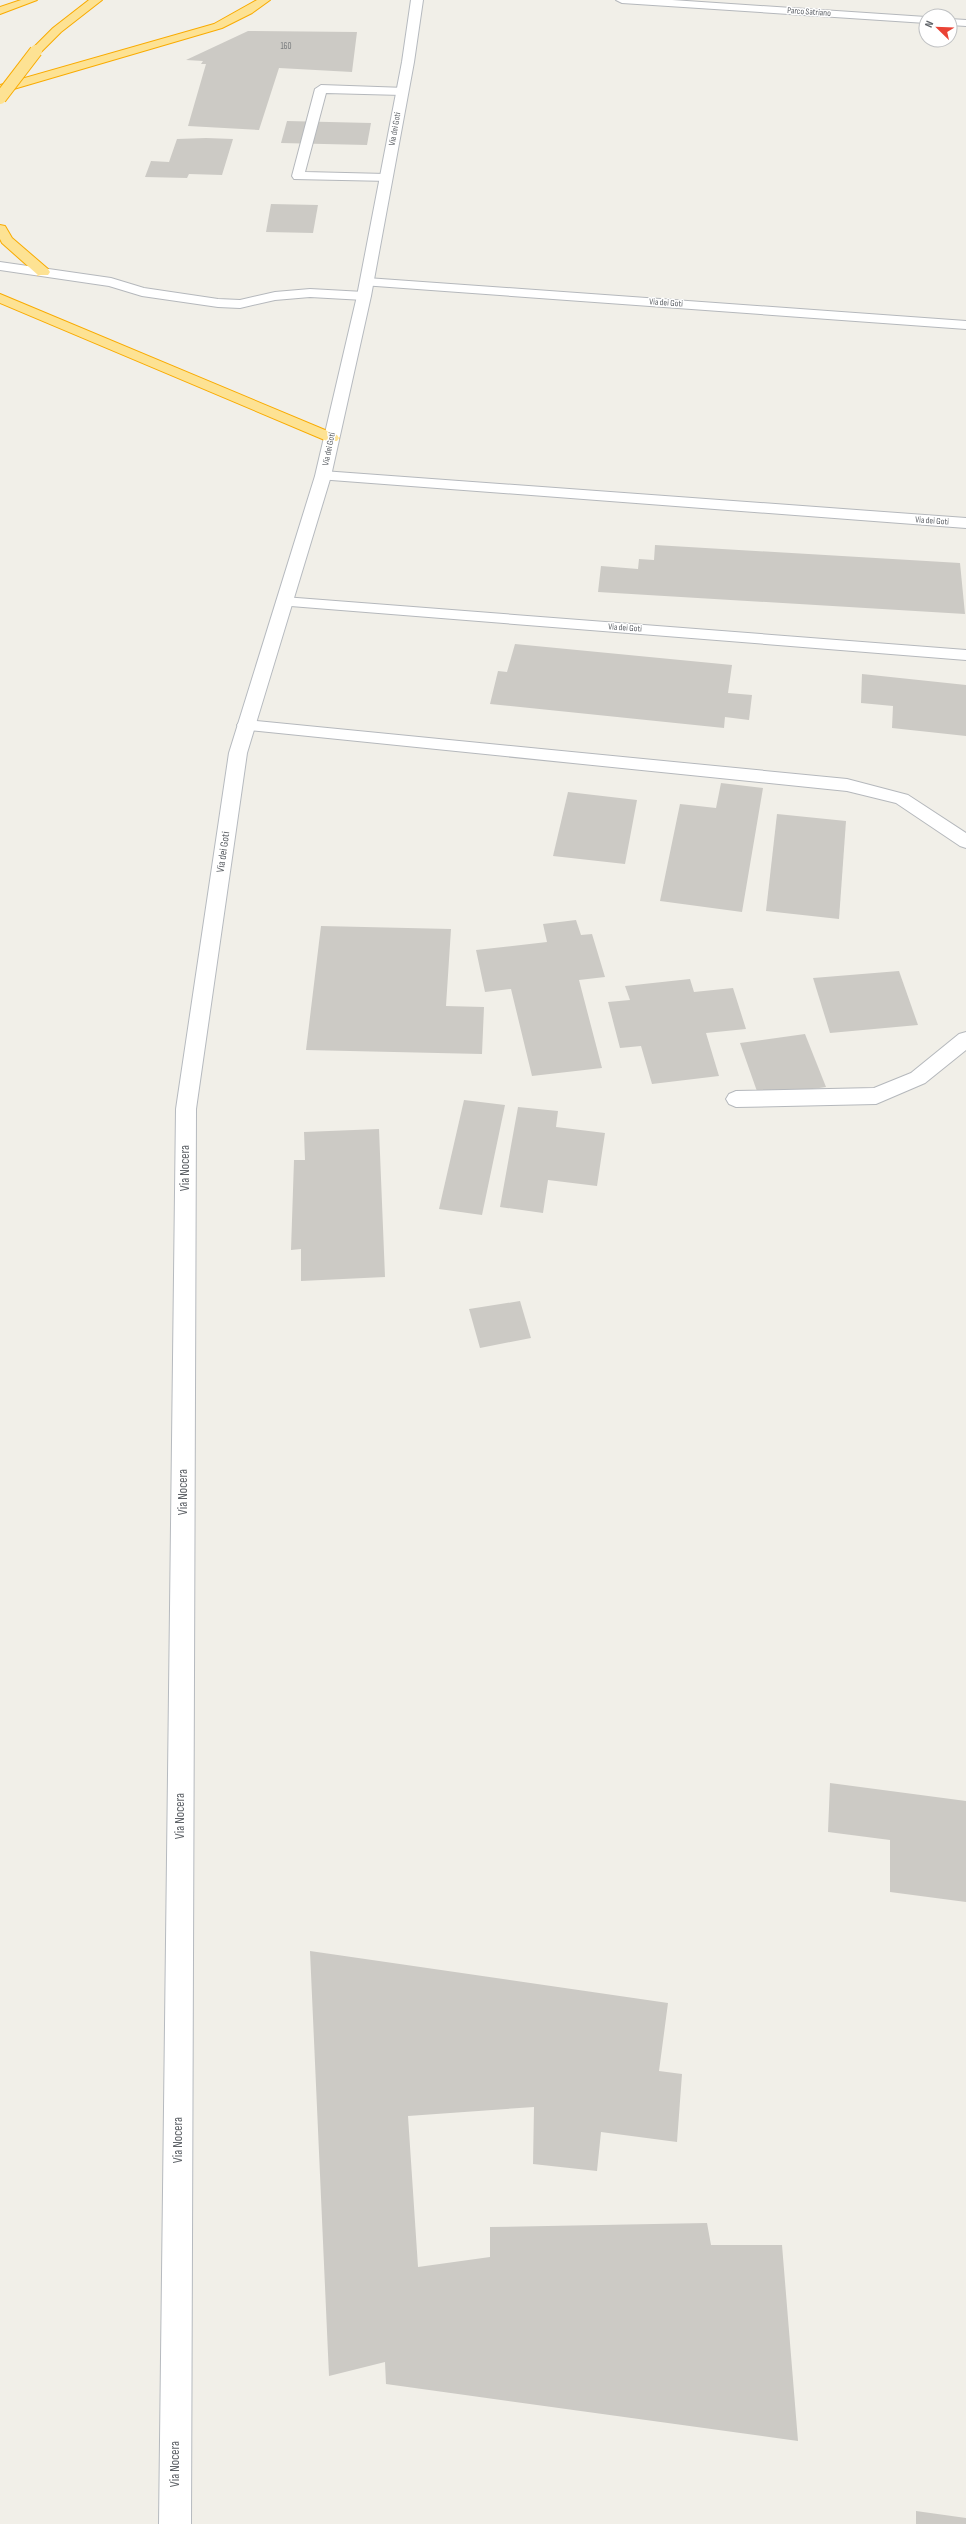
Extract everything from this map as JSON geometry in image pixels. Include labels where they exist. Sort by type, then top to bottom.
[{"type":"highway","points":[[0,11],[31,0]]},
{"type":"highway","points":[[0,98],[36,50],[57,30],[96,0]]},
{"type":"highway","points":[[0,89],[218,26],[248,12],[264,0]]},
{"type":"highway","points":[[0,228],[7,240],[42,272]]},
{"type":"highway","points":[[0,298],[332,438]]},
{"type":"main road","name":"Via dei Goti","points":[[186,1108],[238,754],[323,476],[366,289],[417,0]]},
{"type":"main road","name":"Parco Satriano","points":[[622,0],[918,19]]},
{"type":"main road","name":"Parco Satriano","points":[[691,4],[704,0]]},
{"type":"main road","points":[[386,178],[298,176],[321,89],[402,91]]},
{"type":"main road","points":[[0,266],[111,282],[142,292],[218,303],[240,304],[275,296],[366,289]]},
{"type":"main road","name":"Via dei Goti","points":[[366,289],[966,325]]},
{"type":"main road","name":"Via dei Goti","points":[[323,476],[966,523]]},
{"type":"main road","name":"Via dei Goti","points":[[284,602],[966,655]]},
{"type":"main road","points":[[246,725],[847,784],[902,799],[966,842]]},
{"type":"main road","points":[[736,1099],[876,1096],[918,1078],[966,1039]]},
{"type":"main road","name":"Via Nocera","points":[[175,2524],[186,1108]]},
{"type":"building","points":[[248,31],[357,32],[352,72],[279,68],[259,130],[188,126],[206,64],[201,64],[203,61],[186,60]]},
{"type":"building","points":[[287,121],[371,123],[367,145],[281,143]]},
{"type":"building","points":[[177,139],[233,139],[222,175],[189,174],[187,178],[145,177],[151,161],[169,162]]},
{"type":"building","points":[[271,204],[318,205],[313,233],[266,232]]},
{"type":"building","points":[[655,545],[960,563],[965,614],[598,592],[601,566],[638,569],[639,559],[654,560]]},
{"type":"building","points":[[515,644],[732,665],[728,693],[752,695],[749,720],[725,717],[724,728],[490,704],[498,671],[507,672]]},
{"type":"building","points":[[862,674],[966,685],[966,736],[892,728],[893,706],[861,703]]},
{"type":"building","points":[[721,783],[763,788],[742,912],[660,901],[680,804],[716,808]]},
{"type":"building","points":[[568,792],[637,800],[625,864],[553,856]]},
{"type":"building","points":[[777,814],[846,821],[839,919],[766,911]]},
{"type":"building","points":[[576,920],[581,935],[592,934],[605,977],[579,980],[602,1068],[532,1076],[511,989],[485,992],[476,950],[547,942],[543,924]]},
{"type":"building","points":[[321,926],[451,929],[446,1006],[484,1007],[482,1054],[306,1050]]},
{"type":"building","points":[[899,971],[918,1025],[830,1033],[813,978]]},
{"type":"building","points":[[690,979],[694,992],[733,988],[746,1029],[706,1033],[719,1076],[652,1084],[641,1046],[620,1048],[608,1002],[630,1000],[625,986]]},
{"type":"building","points":[[805,1034],[826,1087],[759,1097],[740,1043]]},
{"type":"building","points":[[464,1100],[505,1105],[482,1215],[439,1209]]},
{"type":"building","points":[[518,1107],[558,1111],[556,1127],[605,1133],[597,1186],[548,1180],[543,1213],[500,1207]]},
{"type":"building","points":[[379,1129],[385,1277],[301,1281],[301,1249],[291,1250],[294,1160],[305,1160],[304,1132]]},
{"type":"building","points":[[520,1301],[531,1338],[480,1348],[469,1309]]},
{"type":"building","points":[[830,1783],[966,1801],[966,1902],[890,1892],[890,1840],[828,1832]]},
{"type":"building","points":[[310,1951],[668,2003],[659,2071],[682,2074],[677,2142],[601,2132],[597,2171],[533,2164],[534,2107],[408,2116],[418,2267],[490,2257],[490,2227],[707,2223],[711,2245],[782,2245],[798,2441],[386,2384],[385,2362],[329,2376]]},
{"type":"building","points":[[916,2511],[966,2518],[966,2524],[916,2524]]}]
